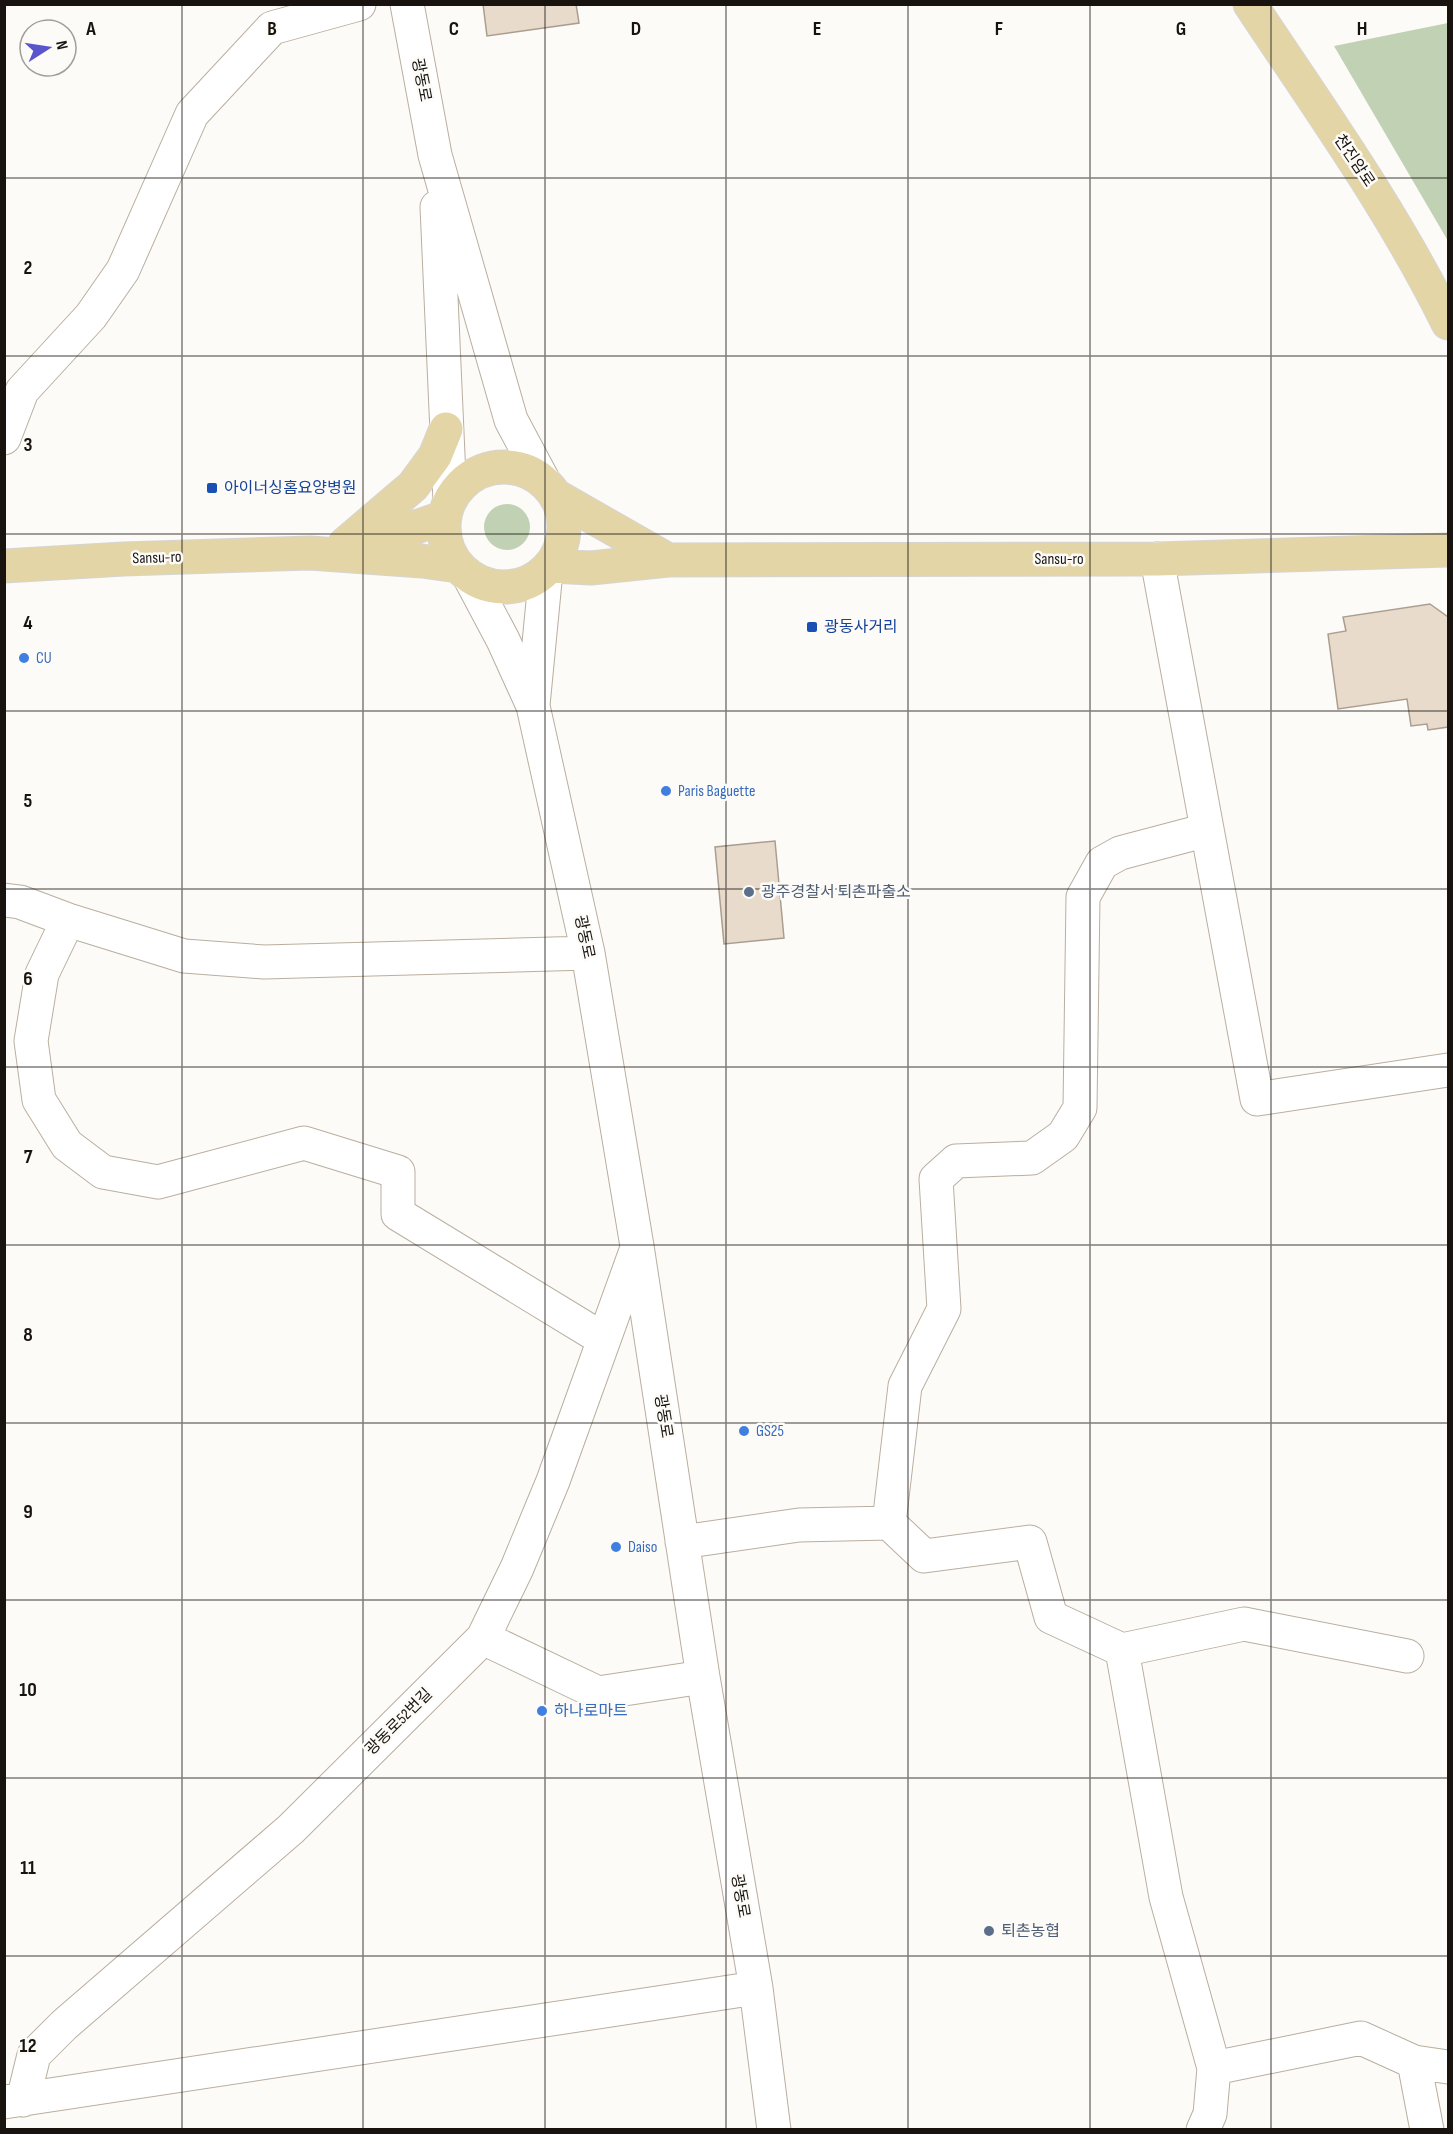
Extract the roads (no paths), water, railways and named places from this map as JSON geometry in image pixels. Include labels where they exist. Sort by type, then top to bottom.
[{"type":"main road","name":"천진암로","points":[[1250,4],[1374,191],[1429,283],[1449,323]]},
{"type":"main road","points":[[345,544],[413,486],[435,456],[446,429]]},
{"type":"main road","points":[[310,554],[419,526],[447,508],[461,485],[475,474],[492,468],[510,467],[528,471],[550,489],[668,560]]},
{"type":"main road","points":[[310,554],[422,561],[463,571],[488,585],[509,587],[529,582],[548,568],[560,550],[564,532],[563,513],[550,489]]},
{"type":"main road","points":[[447,508],[446,542],[463,571]]},
{"type":"main road","name":"Sansu-ro","points":[[548,568],[591,568],[668,560],[1157,559],[1449,550]]},
{"type":"main road","name":"Sansu-ro","points":[[4,566],[124,559],[310,554]]},
{"type":"street","points":[[4,438],[22,391],[91,316],[123,270],[192,114],[272,28],[359,4]]},
{"type":"street","name":"광동로","points":[[407,4],[435,154]]},
{"type":"street","points":[[435,154],[447,508]]},
{"type":"street","points":[[435,154],[511,420],[550,489]]},
{"type":"street","points":[[1157,559],[1257,1099],[1449,1070]]},
{"type":"street","points":[[533,706],[548,568]]},
{"type":"street","points":[[463,571],[503,640],[533,706]]},
{"type":"street","name":"광동로","points":[[533,706],[588,953],[637,1246],[703,1677],[756,1988],[774,2130]]},
{"type":"street","points":[[889,1523],[905,1386],[944,1308],[936,1179],[956,1161],[1032,1158],[1064,1136],[1080,1108],[1083,897],[1102,863],[1120,853],[1207,830]]},
{"type":"street","points":[[4,900],[20,902],[68,920],[184,956],[264,962],[588,953]]},
{"type":"street","points":[[68,920],[42,974],[31,1041],[39,1100],[67,1145],[103,1172],[158,1182],[304,1143],[398,1172],[398,1214],[603,1339]]},
{"type":"street","name":"광동로52번길","points":[[14,2101],[34,2055],[56,2033],[291,1829],[483,1638],[517,1568],[553,1481],[637,1246]]},
{"type":"street","points":[[682,1542],[799,1525],[889,1523],[924,1556],[1030,1542],[1052,1617],[1122,1650],[1244,1624],[1407,1656]]},
{"type":"street","points":[[483,1638],[598,1693],[703,1677]]},
{"type":"street","points":[[1122,1650],[1166,1897],[1214,2068],[1210,2114],[1203,2130]]},
{"type":"street","points":[[14,2101],[756,1988]]},
{"type":"street","points":[[1214,2068],[1361,2038],[1414,2062],[1449,2067]]},
{"type":"street","points":[[1414,2062],[1427,2130]]},
{"type":"place","name":"아이너싱홈요양병원","points":[[212,488]]},
{"type":"place","name":"광동사거리","points":[[812,627]]},
{"type":"place","name":"CU","points":[[24,658]]},
{"type":"place","name":"Paris Baguette","points":[[666,791]]},
{"type":"place","name":"광주경찰서 퇴촌파출소","points":[[749,892]]},
{"type":"place","name":"GS25","points":[[744,1431]]},
{"type":"place","name":"Daiso","points":[[616,1547]]},
{"type":"place","name":"하나로마트","points":[[542,1711]]},
{"type":"place","name":"퇴촌농협","points":[[989,1931]]}]
